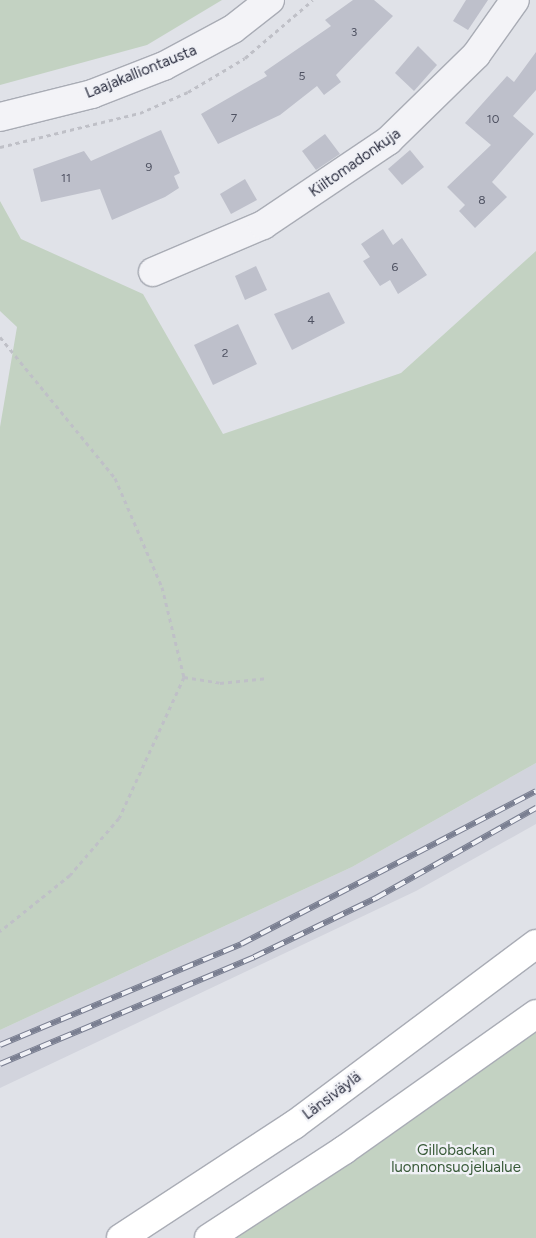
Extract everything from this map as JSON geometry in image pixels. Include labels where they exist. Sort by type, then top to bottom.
[{"type":"highway","name":"Länsiväylä","points":[[121,1238],[294,1125],[536,944]]},
{"type":"highway","points":[[209,1238],[344,1150],[536,1014]]},
{"type":"street","name":"Laajakalliontausta","points":[[0,117],[92,94],[164,66],[233,29],[270,0]]},
{"type":"street","name":"Kiiltomadonkuja","points":[[153,272],[262,225],[388,141],[476,55],[515,0]]},
{"type":"path","points":[[0,337],[115,478],[162,587],[184,677],[119,818],[70,875],[0,931]]},
{"type":"path","points":[[184,677],[220,683],[268,678]]},
{"type":"shaded area","points":[[536,763],[536,824],[416,891],[0,1088],[0,1030],[352,867]]},
{"type":"green space","points":[[0,0],[222,0],[147,45],[0,85]]},
{"type":"green space","points":[[0,201],[21,239],[143,294],[223,434],[401,373],[536,251],[536,763],[352,867],[0,1030],[0,427],[17,327],[0,311]]},
{"type":"green space","name":"Gillobackan luonnonsuojelualue","points":[[536,1032],[536,1238],[236,1238],[331,1153],[414,1094]]},
{"type":"building","points":[[353,0],[374,0],[393,16],[336,75],[341,82],[324,95],[317,86],[280,115],[218,144],[201,114],[267,76],[264,72],[331,26],[325,20]]},
{"type":"building","points":[[466,0],[488,0],[468,30],[453,21]]},
{"type":"building","points":[[418,46],[437,65],[414,91],[395,73]]},
{"type":"building","points":[[536,52],[536,90],[513,116],[534,134],[492,182],[507,197],[475,228],[459,211],[465,205],[447,187],[491,145],[465,123],[507,76],[514,82]]},
{"type":"building","points":[[161,130],[180,173],[174,176],[179,188],[165,197],[112,220],[100,189],[41,202],[33,169],[84,151],[91,161]]},
{"type":"building","points":[[325,134],[340,154],[316,170],[302,151]]},
{"type":"building","points":[[410,150],[424,167],[402,185],[388,169]]},
{"type":"building","points":[[245,179],[257,200],[231,214],[220,194]]},
{"type":"building","points":[[383,229],[393,245],[402,238],[427,275],[398,294],[390,280],[380,286],[363,261],[370,257],[361,244]]},
{"type":"building","points":[[256,266],[267,290],[245,300],[235,276]]},
{"type":"building","points":[[329,292],[345,323],[292,350],[274,314]]},
{"type":"building","points":[[238,324],[257,364],[213,385],[194,345]]},
{"type":"railway","points":[[0,1045],[241,944],[536,791]]},
{"type":"railway","points":[[0,1064],[254,957],[376,898],[536,808]]}]
